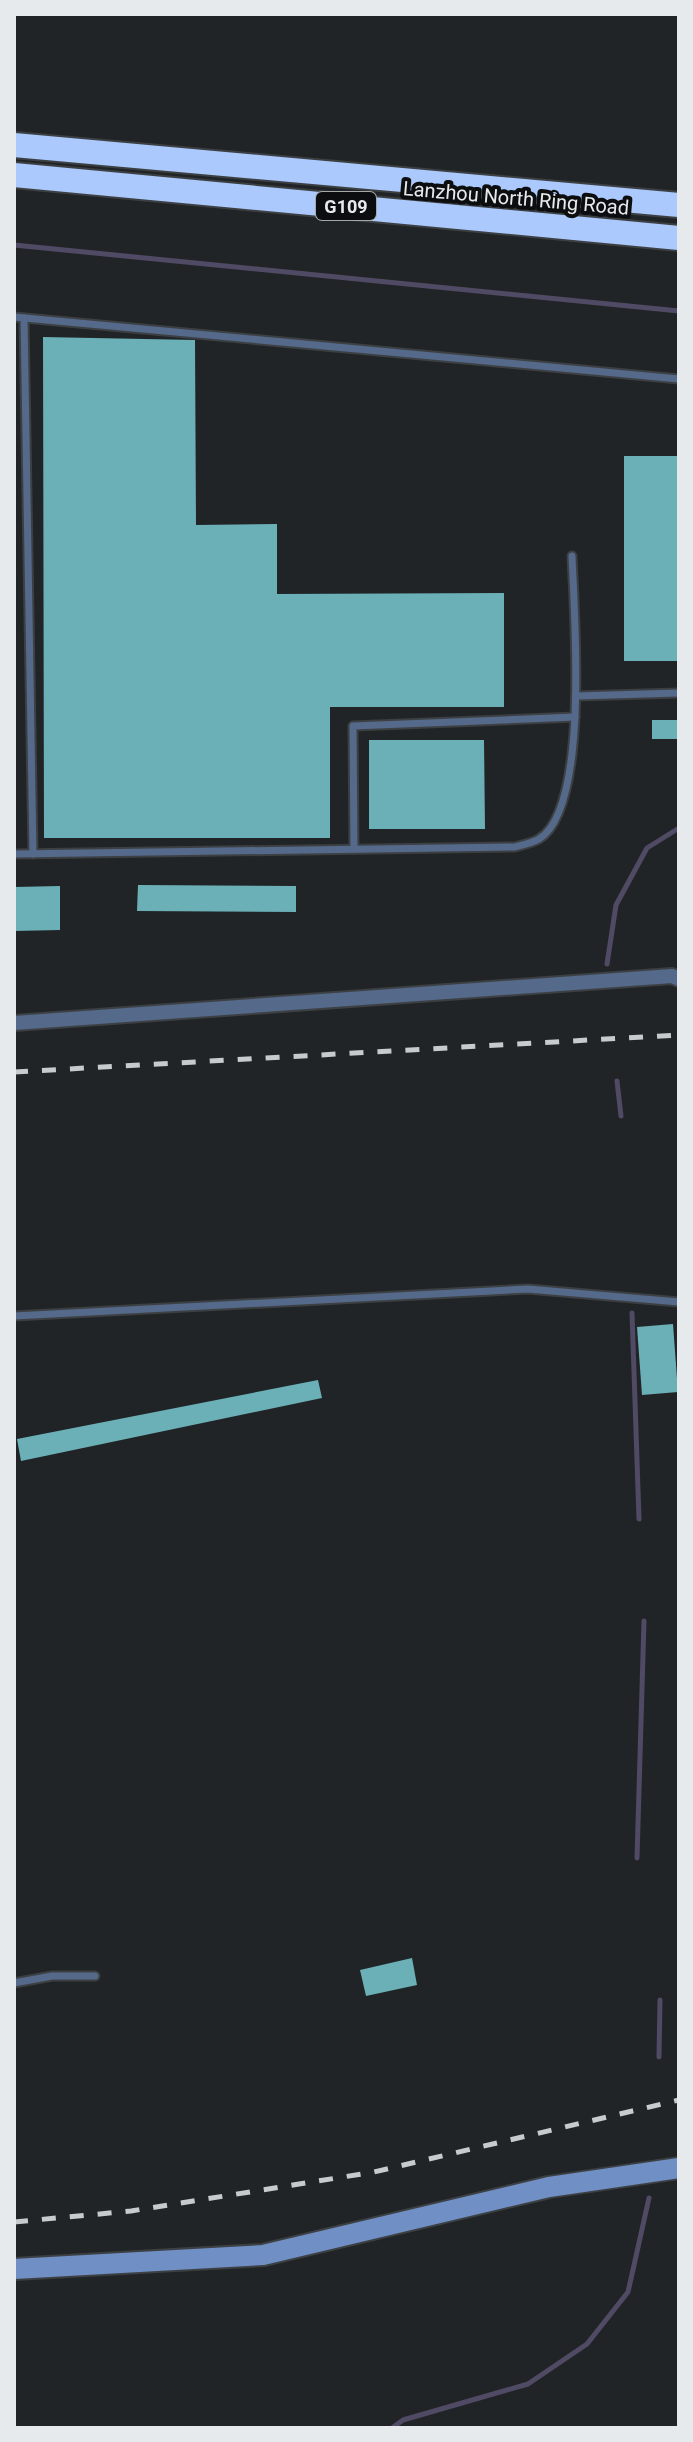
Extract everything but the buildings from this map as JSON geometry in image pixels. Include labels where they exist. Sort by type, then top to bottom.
[{"type":"highway","name":"Lanzhou North Ring Road","points":[[14,145],[679,205]]},
{"type":"highway","name":"Lanzhou North Ring Road","points":[[14,175],[679,238]]},
{"type":"street","points":[[14,1023],[672,976],[679,979]]},
{"type":"street","points":[[14,2269],[263,2255],[549,2187],[679,2168]]},
{"type":"lane","points":[[14,317],[679,379]]},
{"type":"lane","points":[[24,318],[33,854]]},
{"type":"lane","points":[[14,854],[515,847],[541,838],[556,813],[573,768],[576,696],[572,556]]},
{"type":"lane","points":[[576,696],[679,693]]},
{"type":"lane","points":[[354,849],[353,726],[575,717]]},
{"type":"lane","points":[[14,1316],[528,1289],[679,1302]]},
{"type":"lane","points":[[14,1983],[52,1976],[95,1976]]},
{"type":"waterway","points":[[14,245],[679,311]]},
{"type":"waterway","points":[[607,964],[616,905],[647,848],[679,828]]},
{"type":"waterway","points":[[617,1081],[621,1116]]},
{"type":"waterway","points":[[632,1313],[639,1519]]},
{"type":"waterway","points":[[637,1858],[644,1621]]},
{"type":"waterway","points":[[659,2057],[660,2000]]},
{"type":"waterway","points":[[392,2428],[403,2420],[528,2384],[587,2344],[628,2292],[649,2198]]},
{"type":"railway","points":[[14,1072],[679,1035]]},
{"type":"railway","points":[[14,2222],[131,2211],[374,2172],[679,2100]]}]
